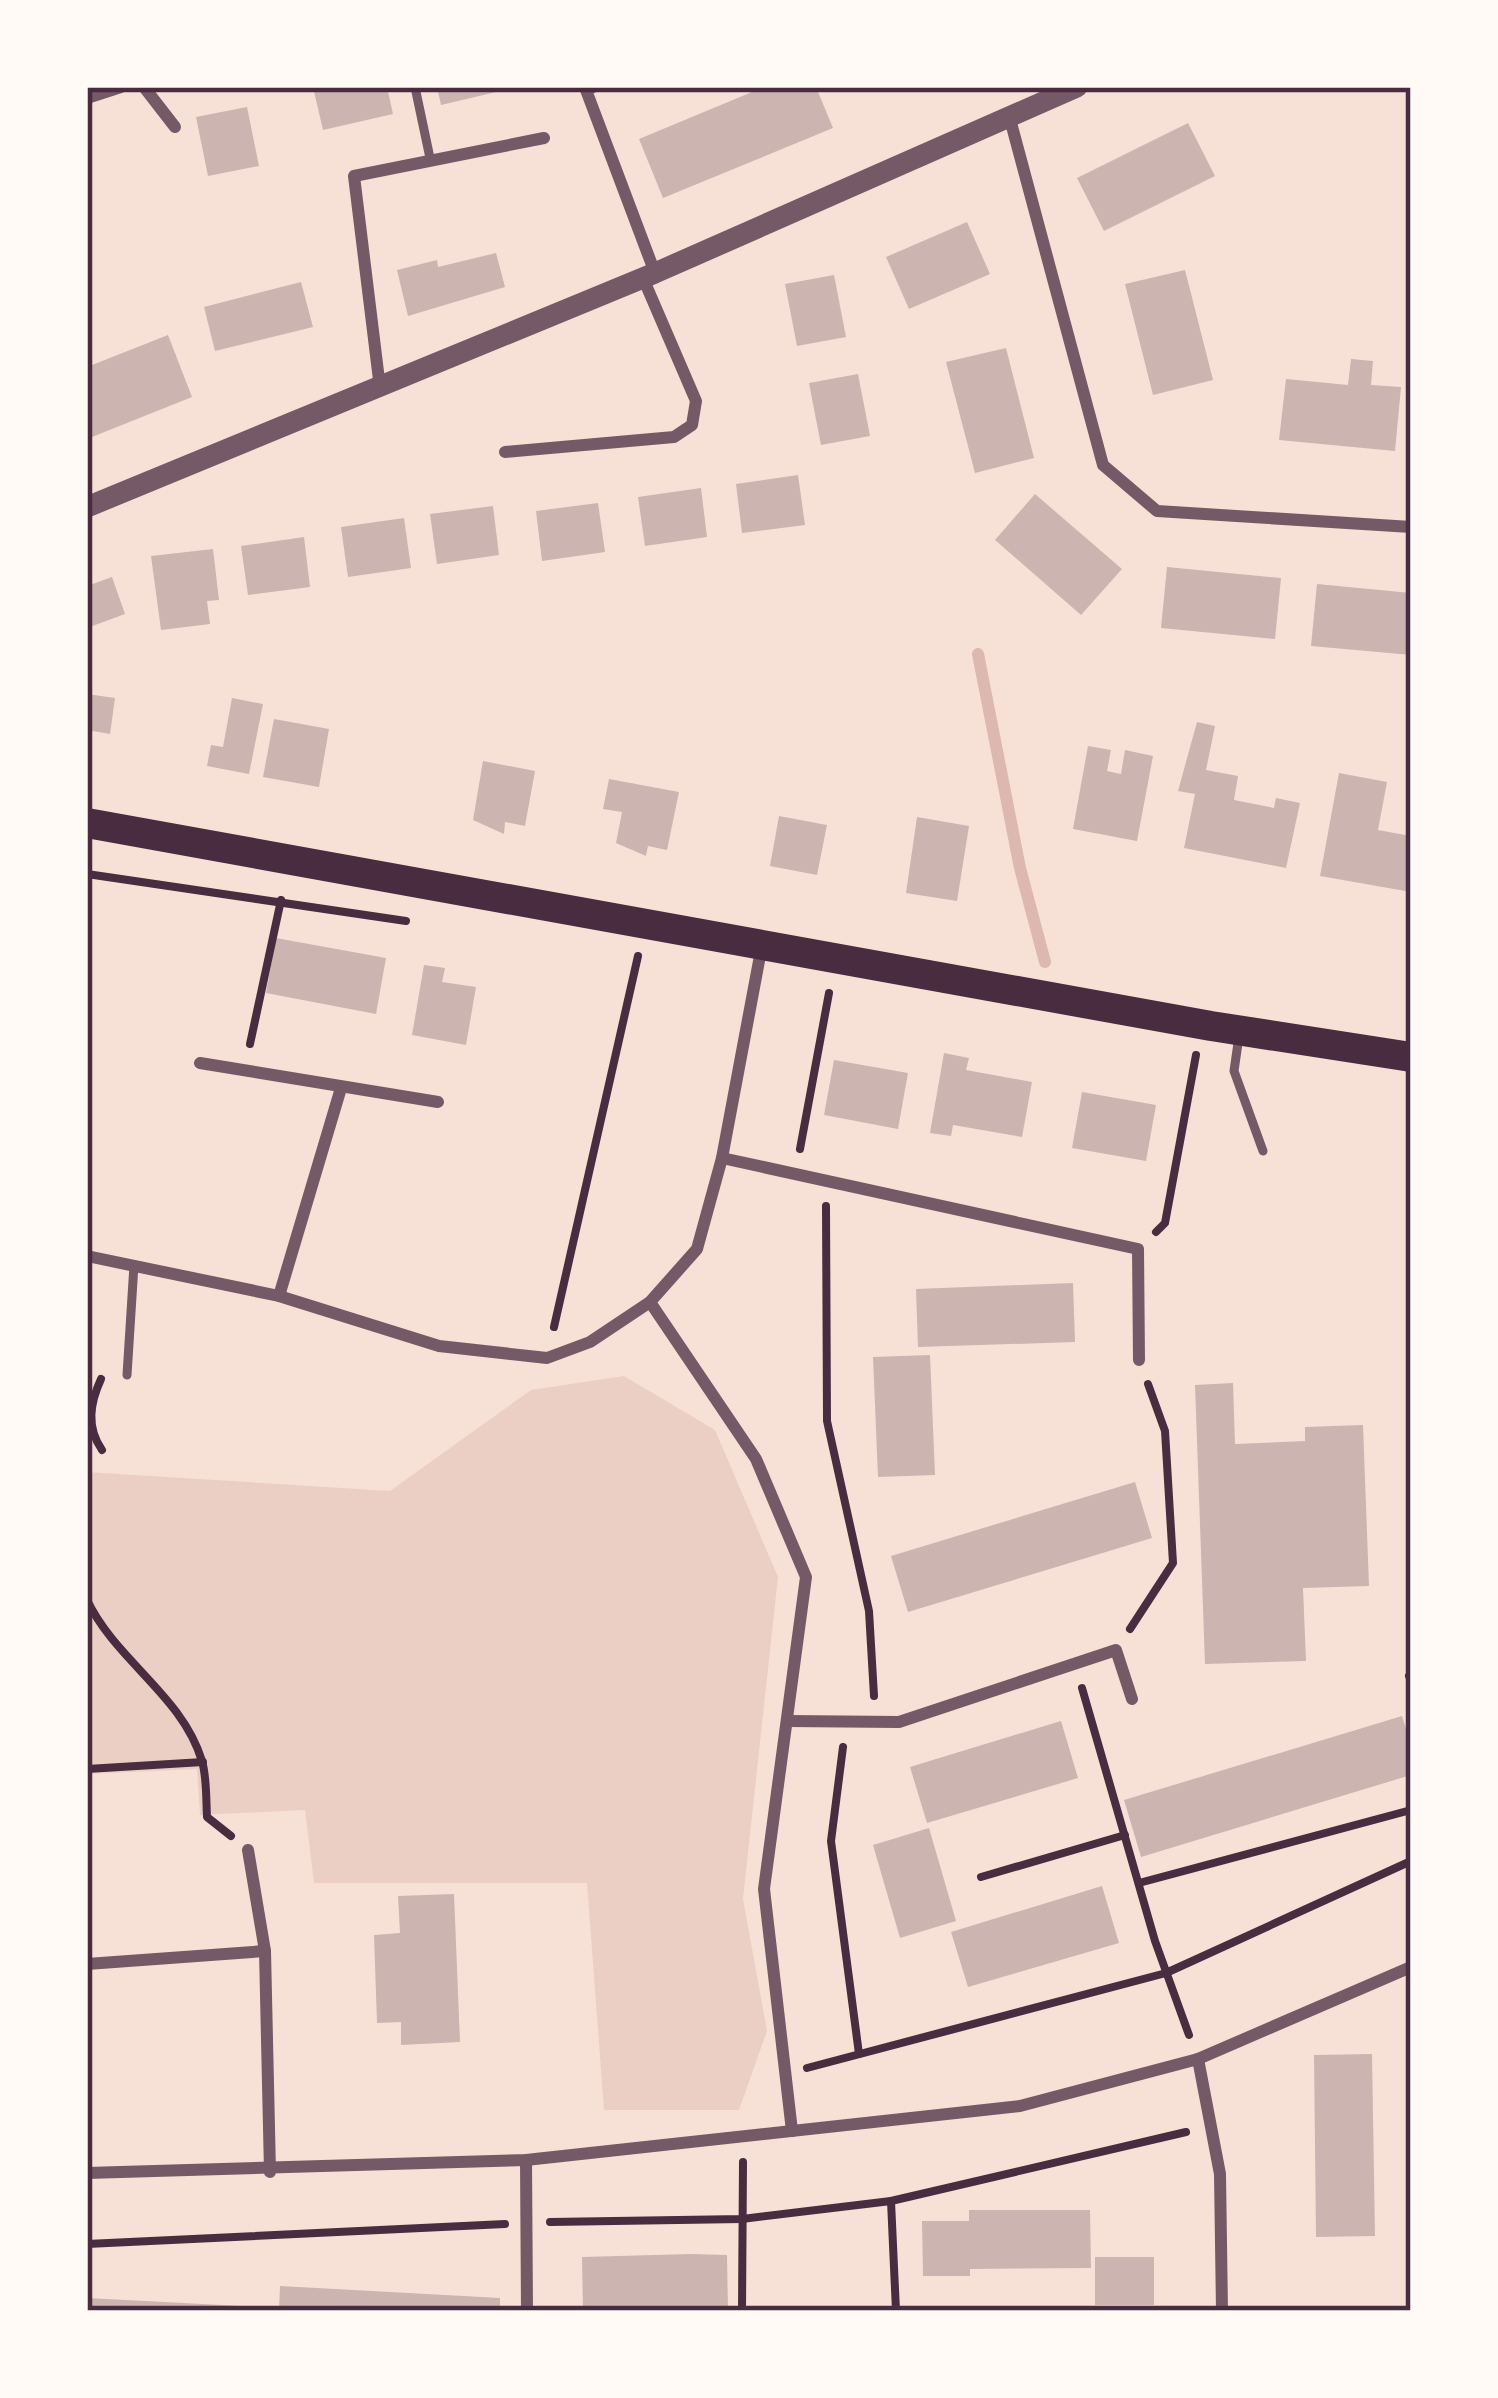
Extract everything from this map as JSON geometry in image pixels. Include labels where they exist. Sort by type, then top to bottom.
[{"type":"main road","points":[[87,823],[1202,1024],[1411,1057]]},
{"type":"street","points":[[87,98],[121,87]]},
{"type":"street","points":[[144,87],[175,128]]},
{"type":"street","points":[[505,452],[674,437],[692,425],[696,401],[586,90],[592,87]]},
{"type":"street","points":[[87,507],[649,276],[1077,87]]},
{"type":"street","points":[[1010,119],[1103,464],[1157,511],[1411,527]]},
{"type":"street","points":[[380,389],[354,176],[544,138]]},
{"type":"street","points":[[87,1256],[279,1296],[439,1346],[547,1358],[590,1342],[650,1302],[697,1249],[722,1158],[763,942]]},
{"type":"street","points":[[200,1063],[439,1102]]},
{"type":"street","points":[[279,1296],[340,1088]]},
{"type":"street","points":[[722,1158],[1138,1250],[1139,1360]]},
{"type":"street","points":[[650,1302],[756,1459],[806,1577],[764,1889],[792,2131]]},
{"type":"street","points":[[787,1720],[899,1721],[1116,1650],[1132,1699]]},
{"type":"street","points":[[248,1850],[265,1951],[270,2172]]},
{"type":"street","points":[[87,1964],[265,1951]]},
{"type":"street","points":[[87,2173],[270,2172],[526,2160],[1020,2107],[1198,2060],[1411,1967]]},
{"type":"street","points":[[1198,2060],[1220,2174],[1222,2311]]},
{"type":"street","points":[[526,2160],[526,2311]]},
{"type":"lane","points":[[415,87],[430,158]]},
{"type":"lane","points":[[1240,1030],[1234,1071],[1263,1151]]},
{"type":"lane","points":[[128,1375],[134,1265]]},
{"type":"path","points":[[87,874],[415,923]]},
{"type":"path","points":[[245,1070],[282,900]]},
{"type":"path","points":[[547,1358],[646,922]]},
{"type":"path","points":[[795,1176],[836,956]]},
{"type":"path","points":[[615,958],[637,962]]},
{"type":"path","points":[[1138,1250],[1165,1223],[1202,1024]]},
{"type":"path","points":[[826,1184],[826,1421],[869,1611],[876,1722]]},
{"type":"path","points":[[102,1450],[94,1438],[90,1403],[101,1378],[129,1354]]},
{"type":"path","points":[[1116,1650],[1172,1563],[1165,1431],[1139,1360]]},
{"type":"path","points":[[87,1600],[123,1656],[182,1719],[203,1762],[207,1817],[248,1850]]},
{"type":"path","points":[[1076,1664],[1176,2002]]},
{"type":"path","points":[[847,1721],[831,1841],[860,2054]]},
{"type":"path","points":[[87,1769],[203,1762]]},
{"type":"path","points":[[1139,1883],[1411,1810]]},
{"type":"path","points":[[981,1877],[1125,1835]]},
{"type":"path","points":[[788,2073],[1166,1973],[1411,1861]]},
{"type":"path","points":[[87,2243],[529,2223],[742,2219],[891,2201],[1213,2126]]},
{"type":"path","points":[[742,2311],[743,2137]]},
{"type":"path","points":[[891,2201],[896,2311]]},
{"type":"shaded area","points":[[624,1376],[715,1430],[778,1577],[743,1899],[767,2031],[739,2110],[604,2110],[587,1883],[314,1883],[305,1810],[200,1815],[197,1769],[87,1774],[87,1472],[390,1491],[531,1390]]},
{"type":"building","points":[[313,87],[387,87],[393,114],[323,130]]},
{"type":"building","points":[[437,87],[509,87],[509,89],[441,105]]},
{"type":"building","points":[[764,87],[816,87],[833,128],[663,198],[639,139]]},
{"type":"building","points":[[247,107],[259,166],[208,176],[196,117]]},
{"type":"building","points":[[1188,123],[1215,176],[1104,231],[1077,178]]},
{"type":"building","points":[[967,222],[990,274],[909,309],[886,257]]},
{"type":"building","points":[[496,253],[505,287],[408,316],[397,270],[437,260],[438,267]]},
{"type":"building","points":[[1185,270],[1213,380],[1153,395],[1125,284]]},
{"type":"building","points":[[834,275],[846,337],[797,346],[785,284]]},
{"type":"building","points":[[301,282],[313,327],[215,351],[204,307]]},
{"type":"building","points":[[168,335],[192,397],[87,439],[87,367]]},
{"type":"building","points":[[1006,348],[1034,458],[975,473],[946,362]]},
{"type":"building","points":[[1351,359],[1373,361],[1371,385],[1401,387],[1395,451],[1279,440],[1286,379],[1348,385]]},
{"type":"building","points":[[858,374],[870,436],[821,445],[809,383]]},
{"type":"building","points":[[798,475],[805,525],[742,533],[736,484]]},
{"type":"building","points":[[701,488],[707,537],[645,546],[638,497]]},
{"type":"building","points":[[1035,494],[1122,569],[1081,615],[995,540]]},
{"type":"building","points":[[598,503],[605,552],[542,561],[536,511]]},
{"type":"building","points":[[493,506],[499,555],[437,564],[430,514]]},
{"type":"building","points":[[404,518],[411,568],[348,577],[341,527]]},
{"type":"building","points":[[304,537],[310,587],[248,595],[241,546]]},
{"type":"building","points":[[213,549],[219,600],[207,601],[210,624],[161,630],[151,556]]},
{"type":"building","points":[[1167,567],[1281,578],[1275,639],[1161,628]]},
{"type":"building","points":[[112,577],[125,614],[87,628],[87,586]]},
{"type":"building","points":[[1317,584],[1411,593],[1411,655],[1311,646]]},
{"type":"building","points":[[87,694],[115,698],[110,734],[87,730]]},
{"type":"building","points":[[232,698],[263,704],[249,774],[207,766],[211,745],[223,747]]},
{"type":"building","points":[[274,719],[329,729],[319,787],[263,777]]},
{"type":"building","points":[[1197,722],[1215,726],[1206,770],[1238,776],[1234,800],[1274,808],[1276,798],[1300,803],[1286,868],[1184,848],[1195,794],[1178,791]]},
{"type":"building","points":[[1088,746],[1111,750],[1107,771],[1121,774],[1125,750],[1153,756],[1137,841],[1073,829]]},
{"type":"building","points":[[483,761],[535,771],[525,826],[505,822],[504,834],[473,820]]},
{"type":"building","points":[[1339,773],[1387,782],[1378,830],[1411,836],[1411,892],[1320,876]]},
{"type":"building","points":[[609,779],[679,792],[667,850],[648,846],[646,856],[616,843],[622,812],[603,809]]},
{"type":"building","points":[[779,816],[827,825],[817,875],[770,866]]},
{"type":"building","points":[[917,817],[969,826],[957,901],[906,893]]},
{"type":"building","points":[[276,938],[386,958],[376,1014],[266,993]]},
{"type":"building","points":[[424,965],[445,968],[442,982],[476,987],[466,1045],[412,1035]]},
{"type":"building","points":[[944,1053],[969,1058],[966,1070],[1032,1082],[1022,1137],[953,1125],[951,1136],[930,1133]]},
{"type":"building","points":[[834,1060],[908,1073],[898,1129],[824,1115]]},
{"type":"building","points":[[1082,1092],[1156,1105],[1146,1161],[1072,1148]]},
{"type":"building","points":[[1073,1283],[1075,1342],[918,1347],[916,1289]]},
{"type":"building","points":[[930,1355],[935,1475],[878,1477],[873,1357]]},
{"type":"building","points":[[1233,1383],[1235,1444],[1305,1441],[1305,1427],[1363,1425],[1369,1586],[1303,1588],[1306,1661],[1205,1664],[1195,1385]]},
{"type":"building","points":[[1135,1482],[1152,1538],[908,1612],[891,1556]]},
{"type":"building","points":[[1402,1716],[1411,1745],[1411,1775],[1141,1857],[1124,1800]]},
{"type":"building","points":[[1061,1721],[1078,1778],[927,1823],[910,1767]]},
{"type":"building","points":[[929,1828],[956,1921],[900,1938],[873,1845]]},
{"type":"building","points":[[1102,1886],[1119,1943],[968,1987],[951,1932]]},
{"type":"building","points":[[454,1894],[460,2042],[401,2045],[401,2022],[377,2023],[374,1935],[400,1933],[398,1896]]},
{"type":"building","points":[[1372,2054],[1375,2236],[1316,2237],[1314,2055]]},
{"type":"building","points":[[969,2210],[1090,2210],[1091,2268],[970,2269],[970,2276],[923,2276],[922,2221],[969,2221]]},
{"type":"building","points":[[727,2255],[728,2311],[583,2311],[582,2257]]},
{"type":"building","points":[[1095,2257],[1154,2257],[1154,2305],[1095,2305]]},
{"type":"building","points":[[280,2286],[500,2298],[500,2311],[279,2311]]},
{"type":"building","points":[[87,2298],[260,2307],[260,2311],[87,2311]]},
{"type":"waterway","points":[[978,654],[1020,868],[1045,962]]}]
